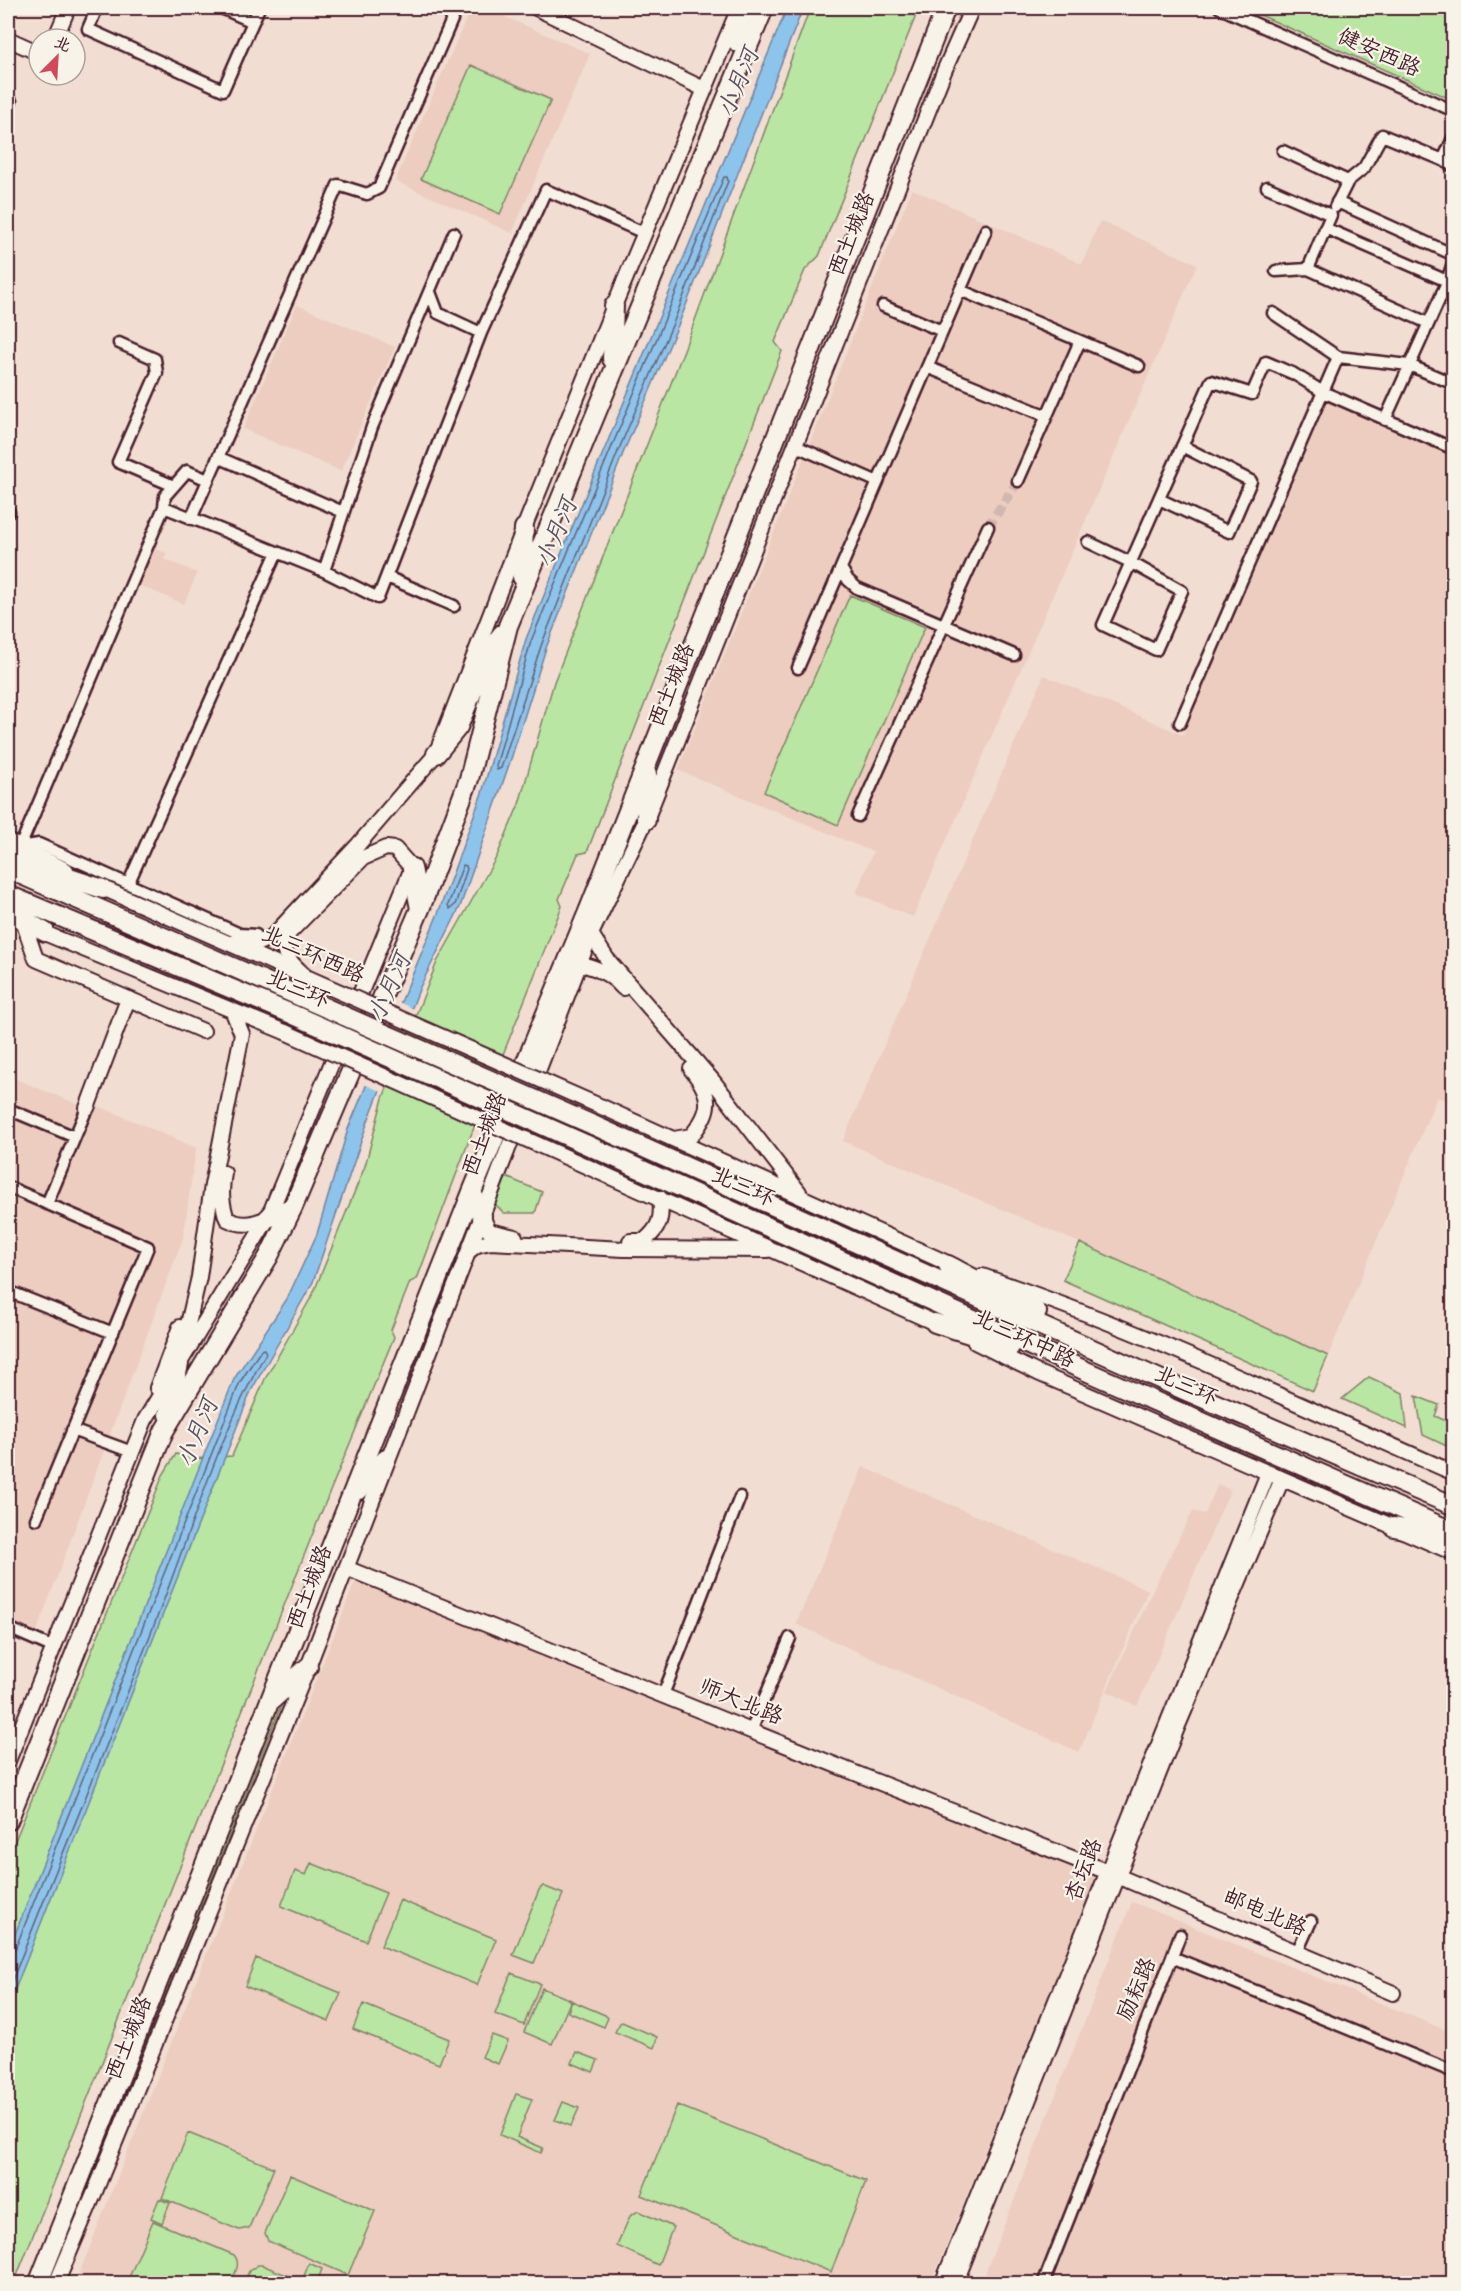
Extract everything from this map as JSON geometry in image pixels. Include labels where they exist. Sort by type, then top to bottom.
[{"type":"highway","points":[[718,119],[748,8]]},
{"type":"highway","points":[[164,1431],[270,1256],[420,909],[469,779],[508,626],[612,370],[764,8]]},
{"type":"highway","name":"西土城路","points":[[38,2283],[472,1192],[590,907],[948,8]]},
{"type":"highway","points":[[612,370],[614,306]]},
{"type":"highway","points":[[522,591],[524,528]]},
{"type":"highway","points":[[436,754],[458,727],[489,651],[508,626]]},
{"type":"highway","points":[[646,820],[648,760]]},
{"type":"highway","points":[[12,849],[103,889]]},
{"type":"highway","points":[[412,868],[420,909]]},
{"type":"highway","name":"北三环","points":[[8,869],[301,996],[1184,1390],[1454,1506]]},
{"type":"highway","name":"北三环","points":[[8,895],[294,1015],[1097,1376],[1454,1532]]},
{"type":"highway","points":[[590,907],[591,934]]},
{"type":"highway","points":[[8,911],[45,932]]},
{"type":"highway","points":[[551,997],[579,967]]},
{"type":"highway","points":[[472,1192],[482,1216]]},
{"type":"highway","points":[[267,1218],[293,1207]]},
{"type":"highway","points":[[948,1265],[1184,1390]]},
{"type":"highway","points":[[935,1323],[1097,1376]]},
{"type":"highway","points":[[8,1821],[164,1431],[179,1364]]},
{"type":"highway","points":[[352,1498],[387,1459]]},
{"type":"highway","points":[[1430,1495],[1454,1500]]},
{"type":"highway","points":[[1394,1527],[1454,1539]]},
{"type":"highway","points":[[267,1705],[308,1667]]},
{"type":"highway","points":[[46,2283],[86,2166]]},
{"type":"street","points":[[60,27],[68,8]]},
{"type":"street","points":[[97,8],[88,30],[223,90],[259,8]]},
{"type":"street","points":[[221,8],[253,22]]},
{"type":"street","points":[[191,519],[338,185],[367,194],[378,188],[457,8]]},
{"type":"street","points":[[536,8],[704,89]]},
{"type":"street","points":[[228,943],[258,943],[272,937],[357,846],[436,754],[614,306],[739,8]]},
{"type":"street","name":"西土城路","points":[[56,2283],[308,1667],[591,934],[646,820],[945,69],[972,8]]},
{"type":"street","name":"健安西路","points":[[1220,8],[1454,111]]},
{"type":"street","points":[[8,39],[27,48]]},
{"type":"street","points":[[1308,269],[1348,181],[1365,168],[1382,135],[1443,160],[1454,167]]},
{"type":"street","points":[[1443,160],[1454,136]]},
{"type":"street","points":[[1283,152],[1348,181]]},
{"type":"street","points":[[1267,188],[1331,215]]},
{"type":"street","points":[[164,507],[324,571],[378,598],[480,333],[546,190],[644,233]]},
{"type":"street","points":[[1337,202],[1454,255]]},
{"type":"street","points":[[1325,228],[1447,281]]},
{"type":"street","points":[[798,668],[986,230]]},
{"type":"street","points":[[324,571],[372,427],[454,233]]},
{"type":"street","points":[[1384,420],[1442,293],[1454,260]]},
{"type":"street","points":[[1276,271],[1308,269],[1428,323]]},
{"type":"street","points":[[960,290],[1139,366]]},
{"type":"street","points":[[430,292],[438,312],[480,333]]},
{"type":"street","points":[[1442,293],[1454,298]]},
{"type":"street","points":[[883,306],[942,331]]},
{"type":"street","points":[[1273,313],[1338,357],[1409,365],[1454,384]]},
{"type":"street","points":[[1018,481],[1080,341]]},
{"type":"street","points":[[119,343],[155,359],[157,373],[118,462],[174,486]]},
{"type":"street","points":[[1180,723],[1338,357]]},
{"type":"street","points":[[1088,542],[1130,562],[1182,591],[1156,650],[1103,625],[1130,562],[1211,381],[1252,394],[1266,362],[1294,374],[1323,392],[1454,449]]},
{"type":"street","points":[[927,367],[1047,416]]},
{"type":"street","points":[[796,446],[878,482]]},
{"type":"street","points":[[1159,499],[1229,532],[1251,481],[1182,446]]},
{"type":"street","points":[[218,457],[343,512]]},
{"type":"street","points":[[12,849],[164,507],[165,496],[187,471],[208,480]]},
{"type":"street","points":[[858,816],[910,696],[945,626],[988,527]]},
{"type":"street","points":[[129,882],[277,552]]},
{"type":"street","points":[[841,568],[848,580],[857,588],[1014,655]]},
{"type":"street","points":[[387,577],[454,606]]},
{"type":"street","points":[[12,849],[39,844],[129,882],[240,934],[256,935]]},
{"type":"street","points":[[145,1420],[267,1218],[412,868],[395,849],[386,848],[363,858],[283,939],[282,948],[286,956],[306,977]]},
{"type":"street","name":"北三环西路","points":[[103,889],[602,1107]]},
{"type":"street","points":[[8,918],[263,1024]]},
{"type":"street","points":[[24,924],[36,959],[203,1031]]},
{"type":"street","points":[[591,934],[608,959],[713,1081],[802,1196]]},
{"type":"street","points":[[579,967],[589,966],[616,979],[701,1081],[708,1102],[705,1119],[691,1136],[673,1139]]},
{"type":"street","points":[[47,1204],[87,1108],[128,999]]},
{"type":"street","points":[[179,1364],[199,1277],[212,1185],[242,1034],[234,1012]]},
{"type":"street","points":[[263,1024],[252,1030],[247,1041],[221,1189],[227,1219],[238,1225],[250,1225],[267,1218]]},
{"type":"street","name":"北三环中路","points":[[263,1024],[660,1198],[866,1294],[935,1323],[1038,1373],[1454,1553]]},
{"type":"street","name":"北三环中路","points":[[602,1107],[802,1196],[948,1265],[1048,1298],[1126,1330],[1454,1473]]},
{"type":"street","points":[[8,1109],[75,1137]]},
{"type":"street","points":[[8,1188],[148,1247],[36,1519]]},
{"type":"street","points":[[482,1216],[489,1231],[514,1237],[644,1241],[659,1226],[662,1212],[660,1198]]},
{"type":"street","points":[[469,1251],[477,1245],[491,1242],[624,1249],[775,1250]]},
{"type":"street","points":[[8,1761],[145,1420],[199,1277]]},
{"type":"street","points":[[8,1292],[113,1333]]},
{"type":"street","points":[[72,1430],[132,1452]]},
{"type":"street","name":"杏坛路","points":[[951,2282],[1113,1874],[1268,1473]]},
{"type":"street","name":"杏坛路","points":[[1113,1874],[1178,1728],[1282,1479]]},
{"type":"street","points":[[663,1695],[740,1497]]},
{"type":"street","name":"师大北路","points":[[346,1568],[1113,1874]]},
{"type":"street","points":[[8,1628],[52,1647]]},
{"type":"street","points":[[751,1731],[790,1638]]},
{"type":"street","name":"邮电北路","points":[[1113,1874],[1393,1993]]},
{"type":"street","points":[[1297,1952],[1311,1921]]},
{"type":"street","points":[[1172,1957],[1180,1935]]},
{"type":"street","name":"励耘路","points":[[1043,2283],[1172,1957],[1454,2072]]},
{"type":"shaded area","points":[[471,8],[485,8],[590,54],[512,233],[395,181]]},
{"type":"shaded area","points":[[912,189],[1082,264],[1100,221],[1197,264],[913,917],[856,893],[873,852],[678,770]]},
{"type":"shaded area","points":[[297,305],[395,347],[341,471],[243,429]]},
{"type":"shaded area","points":[[1328,401],[1453,456],[1453,1094],[1449,1101],[1437,1097],[1328,1356],[1080,1243],[843,1141],[1044,675],[1183,735]]},
{"type":"shaded area","points":[[152,548],[167,553],[164,559],[197,573],[184,604],[136,584]]},
{"type":"shaded area","points":[[8,1076],[87,1108],[96,1105],[196,1148],[183,1238],[36,1633],[8,1621]]},
{"type":"shaded area","points":[[863,1467],[1148,1590],[1079,1752],[796,1624]]},
{"type":"shaded area","points":[[1218,1484],[1230,1490],[1137,1706],[1107,1691],[1158,1579],[1193,1511],[1205,1514]]},
{"type":"shaded area","points":[[356,1580],[1096,1878],[931,2283],[75,2284]]},
{"type":"shaded area","points":[[1132,1902],[1453,2033],[1453,2283],[981,2284]]},
{"type":"green space","points":[[810,8],[919,8],[819,256],[805,270],[775,342],[782,351],[587,852],[578,854],[559,899],[562,906],[471,1135],[417,1279],[410,1282],[391,1330],[394,1337],[319,1518],[14,2283],[8,2284],[8,1858],[163,1475],[176,1454],[193,1459],[232,1456],[265,1379],[313,1294],[365,1166],[383,1098],[437,962],[497,856],[519,804],[554,682],[684,350]]},
{"type":"green space","points":[[1244,8],[1453,8],[1453,100]]},
{"type":"green space","points":[[471,65],[551,100],[500,214],[421,179]]},
{"type":"green space","points":[[850,595],[925,627],[838,825],[764,792]]},
{"type":"green space","points":[[506,1177],[542,1192],[535,1213],[504,1213],[495,1204]]},
{"type":"green space","points":[[1080,1243],[1328,1356],[1313,1391],[1063,1280]]},
{"type":"green space","points":[[1369,1377],[1403,1393],[1407,1428],[1342,1399]]},
{"type":"green space","points":[[1416,1396],[1439,1405],[1435,1416],[1453,1424],[1453,1449],[1423,1435]]},
{"type":"green space","points":[[287,1690],[73,2227],[71,2223],[280,1697]]},
{"type":"green space","points":[[311,1863],[386,1893],[366,1941],[281,1906],[295,1871],[306,1875]]},
{"type":"green space","points":[[543,1886],[563,1894],[534,1963],[513,1955],[539,1890]]},
{"type":"green space","points":[[400,1900],[496,1939],[477,1985],[381,1946]]},
{"type":"green space","points":[[256,1958],[341,1993],[329,2021],[245,1986]]},
{"type":"green space","points":[[511,1973],[540,1984],[524,2025],[495,2014]]},
{"type":"green space","points":[[542,1988],[571,2000],[552,2044],[524,2032]]},
{"type":"green space","points":[[572,2001],[605,2015],[608,2018],[604,2027],[568,2012]]},
{"type":"green space","points":[[363,2004],[449,2039],[439,2064],[353,2029]]},
{"type":"green space","points":[[622,2022],[657,2037],[654,2048],[615,2032]]},
{"type":"green space","points":[[492,2035],[508,2041],[498,2064],[482,2057]]},
{"type":"green space","points":[[577,2052],[598,2060],[593,2072],[572,2063]]},
{"type":"green space","points":[[516,2094],[532,2099],[517,2137],[543,2148],[541,2153],[500,2135]]},
{"type":"green space","points":[[563,2102],[579,2108],[571,2126],[555,2120]]},
{"type":"green space","points":[[677,2105],[866,2181],[831,2272],[641,2195]]},
{"type":"green space","points":[[188,2133],[274,2168],[249,2228],[239,2230],[162,2198]]},
{"type":"green space","points":[[290,2175],[375,2211],[348,2275],[268,2241],[265,2233]]},
{"type":"green space","points":[[159,2199],[170,2203],[162,2223],[151,2218]]},
{"type":"green space","points":[[638,2211],[673,2227],[658,2265],[617,2246],[630,2216]]},
{"type":"green space","points":[[153,2221],[234,2255],[237,2265],[231,2283],[137,2284],[128,2280]]},
{"type":"green space","points":[[309,2263],[322,2269],[317,2283],[303,2279]]},
{"type":"green space","points":[[258,2265],[306,2283],[244,2283],[249,2271]]},
{"type":"water","points":[[787,8],[803,8],[679,323],[624,451],[546,648],[460,907],[420,987],[368,1121],[313,1282],[251,1391],[8,2007],[8,1952],[234,1379],[287,1299],[317,1234],[348,1129],[439,911],[482,793],[526,639]]},
{"type":"pier","points":[[398,1002],[414,1009],[382,1092],[364,1084]]},
{"type":"tunnel","points":[[988,527],[1018,481]]},
{"type":"water label","name":"小月河","points":[[741,84]]},
{"type":"water label","name":"小月河","points":[[559,534]]},
{"type":"water label","name":"小月河","points":[[392,989]]},
{"type":"water label","name":"小月河","points":[[200,1434]]}]
